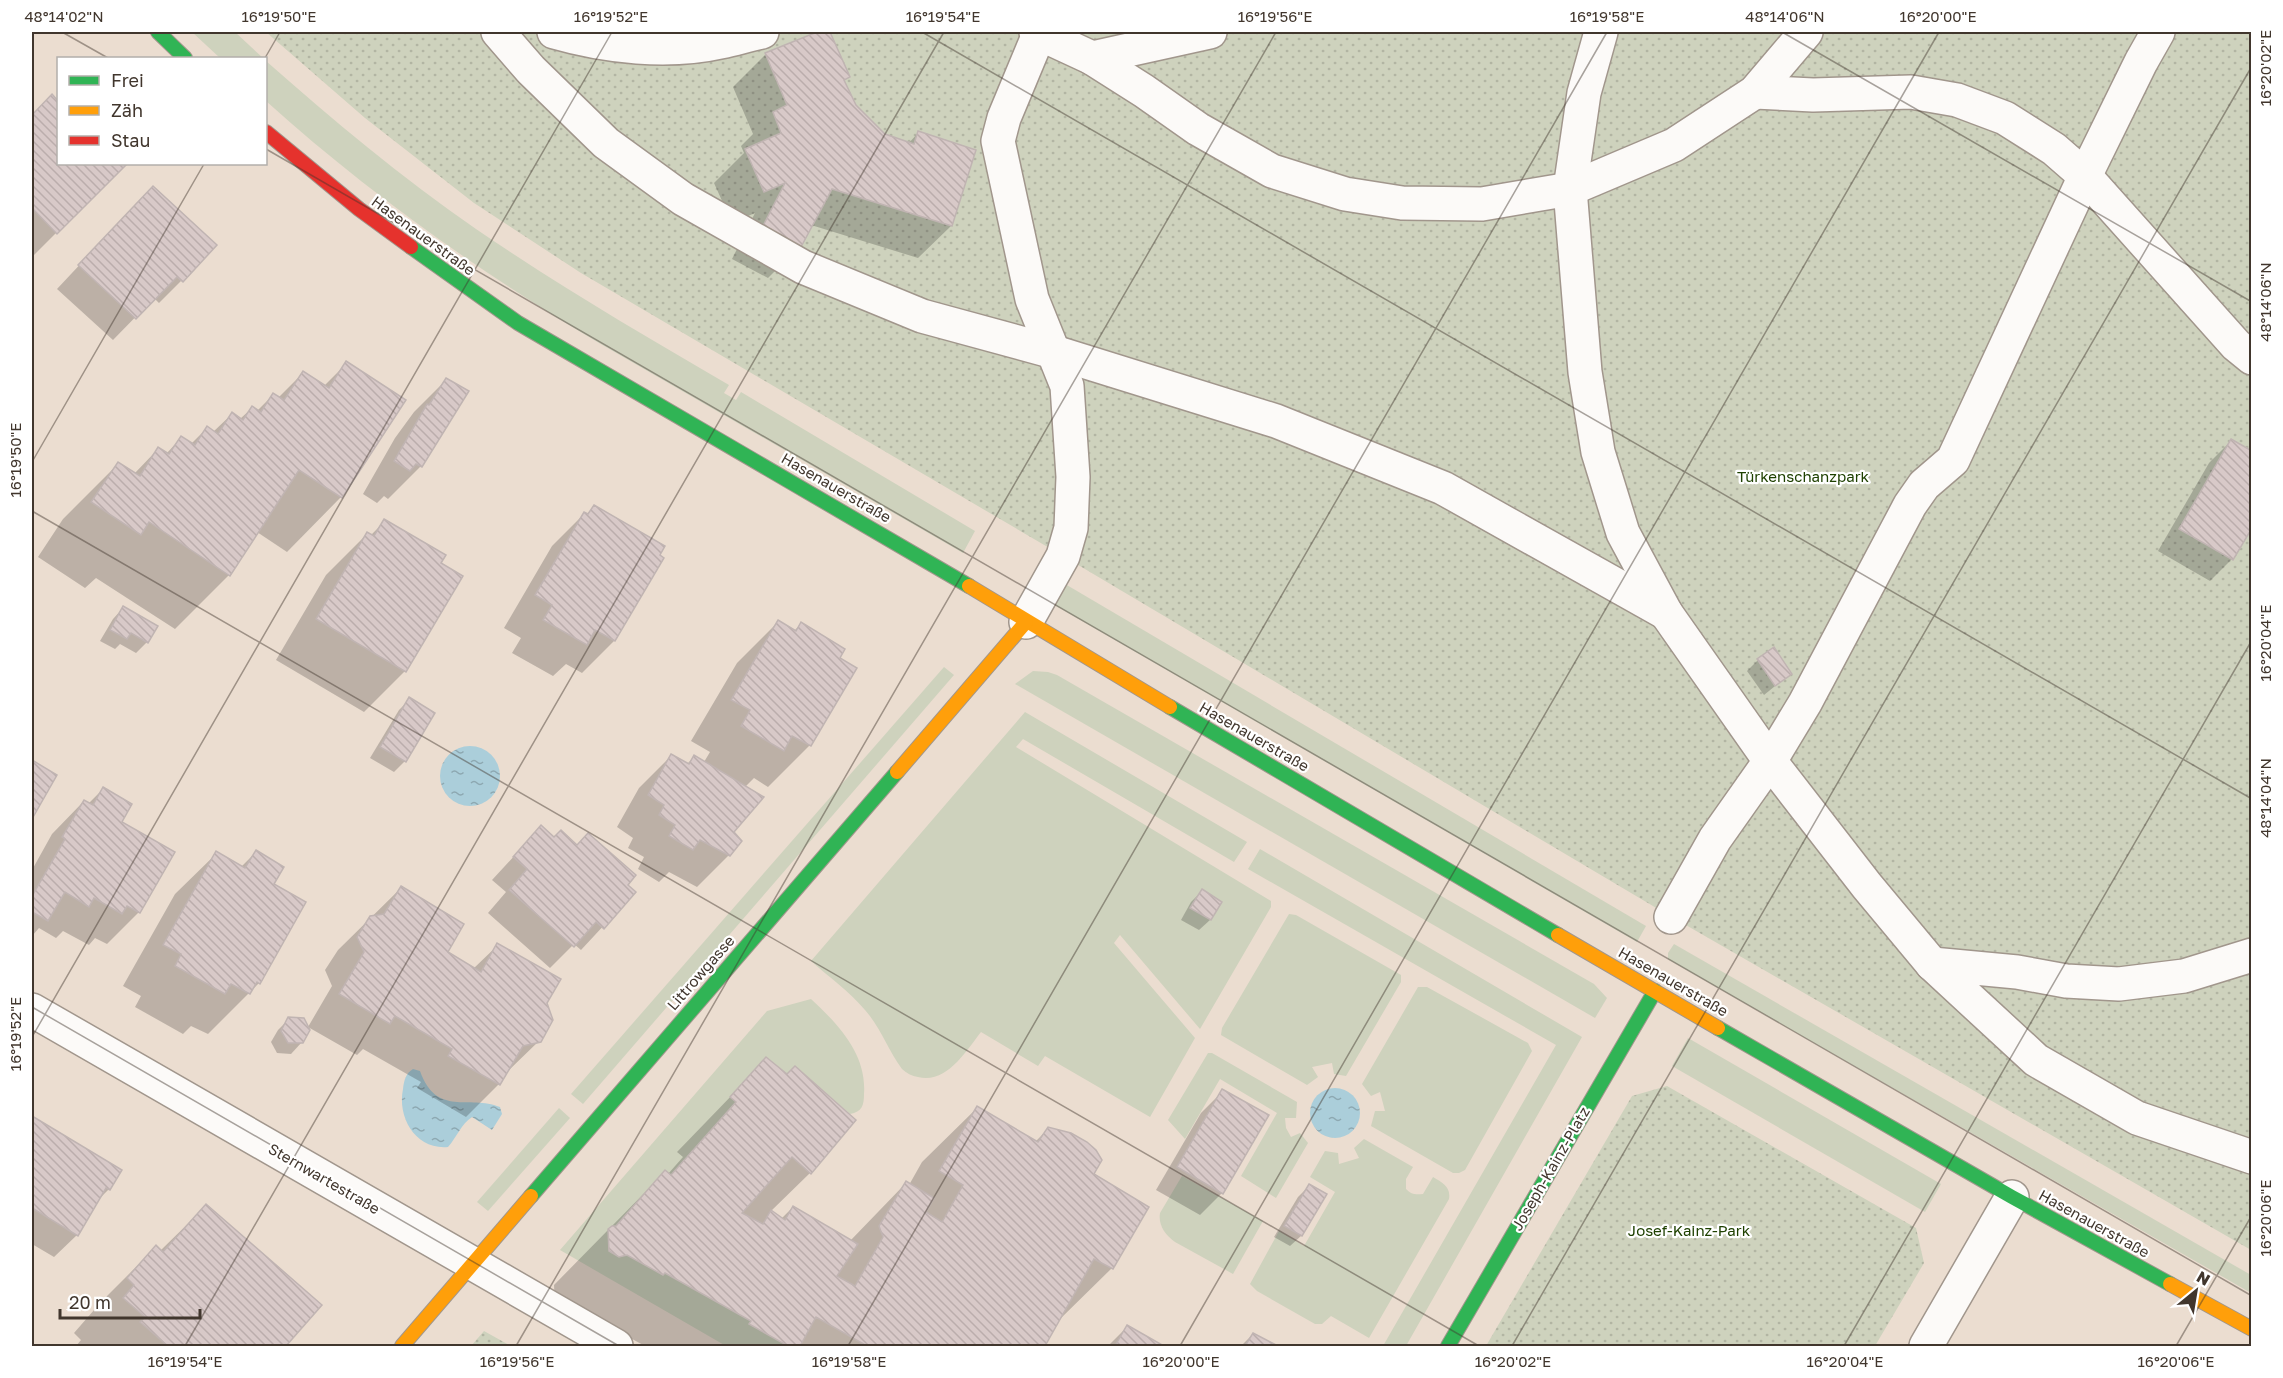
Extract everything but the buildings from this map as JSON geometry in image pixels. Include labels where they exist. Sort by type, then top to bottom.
[{"type":"street","points":[[158,32],[184,57]]},
{"type":"street","points":[[498,32],[531,70],[606,143],[683,199],[803,267],[922,316],[1054,352],[1276,420],[1443,488],[1666,613]]},
{"type":"street","points":[[554,32],[621,45],[670,47],[720,43],[762,32]]},
{"type":"street","points":[[1092,58],[1210,32]]},
{"type":"street","points":[[1601,32],[1584,93],[1570,189],[1585,372],[1598,452],[1623,533],[1666,613],[1770,761],[1867,886],[1932,964],[2036,1060],[2137,1118],[2252,1157]]},
{"type":"street","points":[[1026,622],[1064,556],[1071,528],[1073,477],[1067,386],[1032,300],[998,141],[1004,118],[1037,33],[1092,58],[1198,129],[1272,171],[1345,194],[1402,203],[1482,204],[1570,189],[1674,145],[1755,92],[1806,32]]},
{"type":"street","points":[[1671,917],[1715,839],[1770,761],[1813,687],[1910,505],[1924,485],[1953,460],[2085,176],[2158,32]]},
{"type":"street","points":[[1755,92],[1812,94],[1911,92],[1957,100],[2005,118],[2054,149],[2085,176],[2236,345],[2252,358]]},
{"type":"street","name":"Hasenauerstraße","points":[[267,133],[359,209],[445,273],[518,323],[927,560],[1026,622],[1655,992],[2012,1197],[2252,1329]]},
{"type":"street","name":"Littrowgasse","points":[[402,1347],[1026,622]]},
{"type":"street","points":[[1932,964],[2017,972],[2066,981],[2120,984],[2184,976],[2252,955]]},
{"type":"street","name":"Joseph-Kainz-Platz","points":[[1448,1347],[1655,992]]},
{"type":"street","name":"Sternwartestraße","points":[[32,1010],[616,1347]]},
{"type":"street","points":[[1926,1347],[2012,1197]]},
{"type":"green space","points":[[192,32],[235,32],[262,57],[219,57]]},
{"type":"green space","name":"Türkenschanzpark","points":[[266,32],[2251,32],[2251,1250],[1658,909],[581,273],[474,203],[365,118]]},
{"type":"green space","points":[[267,62],[342,127],[395,169],[448,210],[507,250],[729,385],[724,393],[736,400],[741,392],[975,531],[963,553],[599,343],[512,289],[385,200],[267,102]]},
{"type":"green space","points":[[1060,581],[1646,926],[1637,942],[1049,602]]},
{"type":"green space","points":[[944,667],[954,675],[583,1104],[571,1094]]},
{"type":"green space","points":[[1033,671],[1057,675],[1594,984],[1607,998],[1595,1018],[1015,684]]},
{"type":"green space","points":[[1025,712],[1247,842],[1234,862],[1023,739],[1016,747],[1271,901],[1271,907],[1200,1029],[1120,935],[1114,943],[1195,1038],[1150,1117],[1045,1056],[1038,1066],[981,1032],[947,1071],[928,1078],[909,1074],[902,1069],[876,1024],[859,1003],[811,961]]},
{"type":"green space","points":[[1260,849],[1582,1037],[1406,1346],[1383,1346],[1556,1045],[1248,869]]},
{"type":"green space","points":[[1289,914],[1296,915],[1401,975],[1401,982],[1346,1076],[1334,1074],[1332,1063],[1312,1067],[1318,1077],[1307,1085],[1221,1035],[1222,1028]]},
{"type":"green space","points":[[1674,944],[2251,1275],[2251,1293],[1671,961],[1668,959],[1668,953]]},
{"type":"green space","points":[[1418,987],[1427,987],[1528,1043],[1532,1051],[1465,1170],[1459,1173],[1453,1173],[1371,1126],[1375,1111],[1385,1111],[1380,1092],[1371,1096],[1362,1084]]},
{"type":"green space","points":[[811,999],[840,1029],[856,1053],[864,1079],[864,1101],[860,1110],[850,1114],[795,1066],[787,1074],[766,1057],[731,1097],[736,1102],[671,1175],[665,1170],[616,1226],[608,1230],[609,1251],[619,1257],[627,1255],[663,1275],[665,1273],[751,1321],[749,1324],[788,1346],[726,1346],[560,1250],[767,1011]]},
{"type":"green space","points":[[1688,1038],[1941,1184],[1925,1212],[1672,1066]]},
{"type":"green space","points":[[1208,1053],[1212,1053],[1297,1102],[1296,1118],[1285,1118],[1286,1128],[1291,1137],[1300,1133],[1308,1143],[1276,1198],[1241,1176],[1277,1113],[1220,1079],[1185,1139],[1168,1120]]},
{"type":"green space","name":"Josef-Kainz-Park","points":[[1667,1086],[1916,1228],[1924,1263],[1875,1346],[1486,1346],[1632,1096]]},
{"type":"green space","points":[[559,1108],[570,1118],[488,1211],[477,1202]]},
{"type":"green space","points":[[1364,1139],[1413,1167],[1406,1179],[1406,1189],[1410,1192],[1423,1194],[1433,1177],[1449,1191],[1449,1199],[1369,1338],[1331,1316],[1322,1324],[1315,1324],[1257,1291],[1250,1284],[1279,1231],[1304,1246],[1335,1192],[1310,1177],[1325,1151],[1338,1153],[1339,1164],[1359,1158],[1354,1148]]},
{"type":"green space","points":[[1182,1176],[1263,1221],[1233,1274],[1175,1242],[1163,1229],[1160,1213]]},
{"type":"green space","points":[[484,1331],[511,1346],[471,1346]]},
{"type":"water","points":[[464,746],[476,746],[492,754],[498,764],[500,776],[498,788],[492,798],[476,806],[464,806],[448,798],[440,782],[440,770],[448,754]]},
{"type":"water","points":[[413,1069],[420,1071],[427,1086],[435,1095],[445,1100],[477,1102],[500,1107],[502,1114],[492,1130],[472,1117],[448,1147],[437,1147],[418,1138],[406,1121],[402,1100],[405,1080]]},
{"type":"water","points":[[1335,1088],[1353,1095],[1360,1113],[1353,1131],[1335,1138],[1317,1131],[1310,1113],[1317,1095]]},
{"type":"traffic: fast","points":[[158,32],[184,57]]},
{"type":"traffic: fast","points":[[411,247],[518,323],[969,586]]},
{"type":"traffic: fast","points":[[1170,707],[1558,935]]},
{"type":"traffic: fast","points":[[531,1196],[897,772]]},
{"type":"traffic: fast","points":[[1448,1346],[1655,991]]},
{"type":"traffic: fast","points":[[1718,1028],[2012,1197],[2170,1284]]},
{"type":"traffic: slow","points":[[969,586],[1170,707]]},
{"type":"traffic: slow","points":[[897,772],[1026,622]]},
{"type":"traffic: slow","points":[[1558,935],[1718,1028]]},
{"type":"traffic: slow","points":[[402,1346],[531,1196]]},
{"type":"traffic: slow","points":[[2170,1284],[2252,1329]]},
{"type":"traffic: jam","points":[[267,133],[359,209],[411,247]]}]
